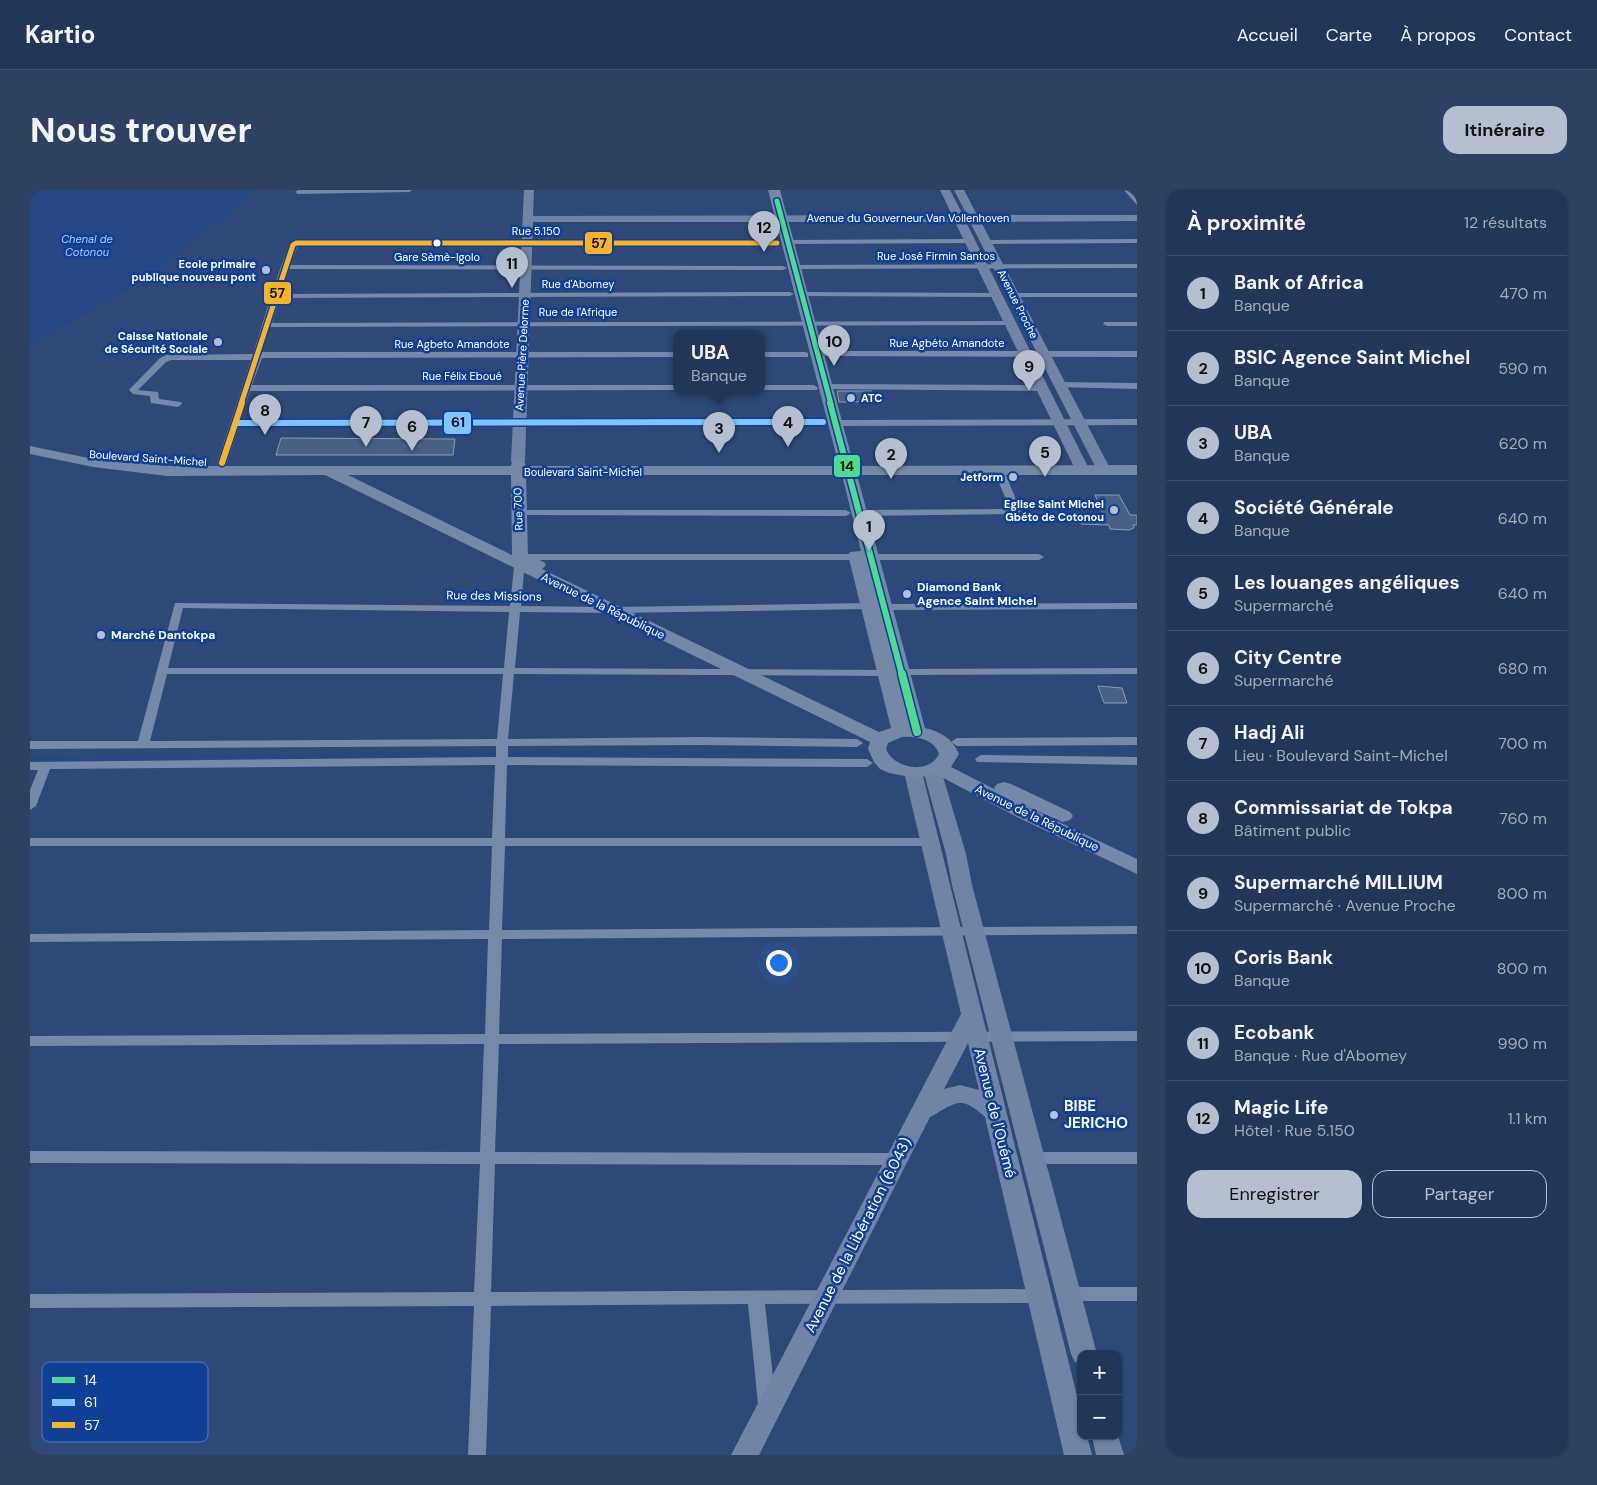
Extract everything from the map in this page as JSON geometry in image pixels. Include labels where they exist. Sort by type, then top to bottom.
[{"type":"main road","name":"Avenue Pière Delorme","points":[[517,466],[529,190]]},
{"type":"main road","points":[[763,190],[775,215],[894,672],[897,734]]},
{"type":"main road","points":[[774,190],[775,215]]},
{"type":"main road","name":"Avenue Proche","points":[[945,190],[1080,466]]},
{"type":"main road","name":"Avenue Proche","points":[[959,190],[1102,466]]},
{"type":"main road","name":"Avenue du Gouverneur Van Vollenhoven","points":[[529,216],[1137,213]]},
{"type":"main road","name":"Avenue du Gouverneur Van Vollenhoven","points":[[972,215],[1137,218]]},
{"type":"main road","name":"Boulevard Saint-Michel","points":[[30,442],[100,456],[160,462],[517,466],[1102,466],[1137,470]]},
{"type":"main road","name":"Boulevard Saint-Michel","points":[[30,450],[93,463],[154,470],[326,470],[517,466]]},
{"type":"main road","name":"Boulevard Saint-Michel","points":[[1102,466],[1137,461]]},
{"type":"main road","name":"Rue 700","points":[[517,466],[520,561]]},
{"type":"main road","name":"Boulevard Saint-Michel","points":[[841,467],[999,471],[1080,466]]},
{"type":"main road","name":"Avenue de la République","points":[[326,470],[897,734]]},
{"type":"main road","name":"Avenue de la République","points":[[520,561],[612,610],[737,671],[897,734]]},
{"type":"main road","points":[[897,734],[940,741],[948,749],[938,762],[894,767],[882,760],[877,749],[897,734]]},
{"type":"main road","name":"Avenue de la République","points":[[938,762],[986,779],[1137,852]]},
{"type":"main road","name":"Avenue de la République","points":[[938,762],[1024,813],[1137,867]]},
{"type":"main road","name":"Avenue de l'Ouémé","points":[[938,762],[930,842],[951,931],[970,1030],[996,1114],[1078,1455]]},
{"type":"main road","name":"Avenue de l'Ouémé","points":[[938,762],[956,854],[974,930],[1083,1350]]},
{"type":"main road","name":"Avenue de la Libération (6.043)","points":[[745,1455],[922,1112],[970,1030]]},
{"type":"main road","points":[[922,1112],[944,1096],[956,1093],[970,1094],[982,1100],[996,1114]]},
{"type":"main road","points":[[1106,1440],[1110,1455]]},
{"type":"street","points":[[299,191],[410,190]]},
{"type":"street","points":[[1127,190],[1137,203]]},
{"type":"street","points":[[986,242],[1137,241]]},
{"type":"street","name":"Rue 5.150","points":[[285,268],[293,245],[296,243],[971,242]]},
{"type":"street","name":"Rue José Firmin Santos","points":[[285,268],[1137,266]]},
{"type":"street","points":[[222,463],[248,388],[285,268]]},
{"type":"street","name":"Rue d'Abomey","points":[[277,296],[996,295]]},
{"type":"street","points":[[1014,295],[1137,295]]},
{"type":"street","name":"Rue de l'Afrique","points":[[268,325],[524,323],[1011,324]]},
{"type":"street","points":[[1107,324],[1137,324]]},
{"type":"street","points":[[765,355],[811,354]]},
{"type":"street","name":"Rue Agbéto Amandote","points":[[811,354],[1137,354]]},
{"type":"street","name":"Rue Agbeto Amandote","points":[[178,404],[154,401],[155,394],[133,390],[163,360],[169,357],[673,355]]},
{"type":"street","points":[[1060,385],[1137,386]]},
{"type":"street","name":"Rue Félix Eboué","points":[[248,388],[673,388]]},
{"type":"street","points":[[765,388],[1042,388]]},
{"type":"street","points":[[236,423],[1137,422]]},
{"type":"street","points":[[518,513],[1014,512],[1016,511],[999,471]]},
{"type":"street","points":[[477,1455],[502,752],[514,608],[520,561],[1039,557]]},
{"type":"street","name":"Rue des Missions","points":[[164,671],[179,604],[612,610],[877,606],[1137,606]]},
{"type":"street","points":[[143,744],[164,671],[1137,671]]},
{"type":"street","points":[[30,766],[502,752],[700,741],[857,742]]},
{"type":"street","points":[[938,762],[1137,741]]},
{"type":"street","points":[[30,745],[143,744],[867,763]]},
{"type":"street","points":[[981,759],[1137,761]]},
{"type":"street","points":[[30,806],[45,766]]},
{"type":"street","points":[[30,842],[930,842]]},
{"type":"street","points":[[30,938],[1137,930]]},
{"type":"street","points":[[30,1042],[492,1039],[970,1030],[1001,1037],[1137,1036]]},
{"type":"street","points":[[30,1157],[898,1159]]},
{"type":"street","points":[[1033,1158],[1137,1158]]},
{"type":"street","points":[[1068,1294],[1137,1294]]},
{"type":"street","points":[[30,1301],[1040,1296]]},
{"type":"street","points":[[756,1297],[768,1412]]},
{"type":"water","name":"Chenal de Cotonou","points":[[30,190],[256,190],[235,206],[228,217],[195,237],[152,275],[30,346]]},
{"type":"building","name":"ATC","points":[[837,391],[872,391],[858,402],[839,402]]},
{"type":"building","points":[[281,438],[455,439],[453,455],[276,455]]},
{"type":"building","name":"Eglise Saint Michel Gbéto de Cotonou","points":[[1095,495],[1119,495],[1130,515],[1137,515],[1137,525],[1133,525],[1134,528],[1129,530],[1110,529],[1109,525],[1081,524],[1077,515],[1104,516]]},
{"type":"building","points":[[1098,686],[1122,688],[1127,703],[1104,703]]},
{"type":"waterway","points":[[506,754],[868,751]]},
{"type":"waterway","points":[[959,752],[1137,751]]},
{"type":"waterway","points":[[30,758],[499,754]]},
{"type":"transit line","name":"14","points":[[777,201],[917,732]]},
{"type":"transit line","name":"57","points":[[222,463],[293,245],[296,243],[777,243]]},
{"type":"transit line","name":"61","points":[[236,423],[823,422]]},
{"type":"place","name":"Gare Sèmè-Igolo","points":[[437,243]]},
{"type":"place","name":"Magic Life","points":[[764,252]]},
{"type":"place","name":"Ecole primaire publique nouveau pont","points":[[266,270]]},
{"type":"place","name":"Ecobank","points":[[512,288]]},
{"type":"place","name":"Caisse Nationale de Sécurité Sociale","points":[[218,342]]},
{"type":"place","name":"Coris Bank","points":[[834,366]]},
{"type":"place","name":"Supermarché MILLIUM","points":[[1029,391]]},
{"type":"place","name":"ATC","points":[[851,398]]},
{"type":"place","name":"Commissariat de Tokpa","points":[[265,435]]},
{"type":"place","name":"Hadj Ali","points":[[366,447]]},
{"type":"place","name":"Société Générale","points":[[788,447]]},
{"type":"place","name":"City Centre","points":[[412,451]]},
{"type":"place","name":"UBA","points":[[719,453]]},
{"type":"place","name":"Jetform","points":[[1013,477]]},
{"type":"place","name":"Les louanges angéliques","points":[[1045,477]]},
{"type":"place","name":"BSIC Agence Saint Michel","points":[[891,479]]},
{"type":"place","name":"Eglise Saint Michel Gbéto de Cotonou","points":[[1114,510]]},
{"type":"place","name":"Bank of Africa","points":[[869,551]]},
{"type":"place","name":"Diamond Bank Agence Saint Michel","points":[[907,594]]},
{"type":"place","name":"Marché Dantokpa","points":[[101,635]]},
{"type":"place","name":"BIBE JERICHO","points":[[1054,1115]]}]
